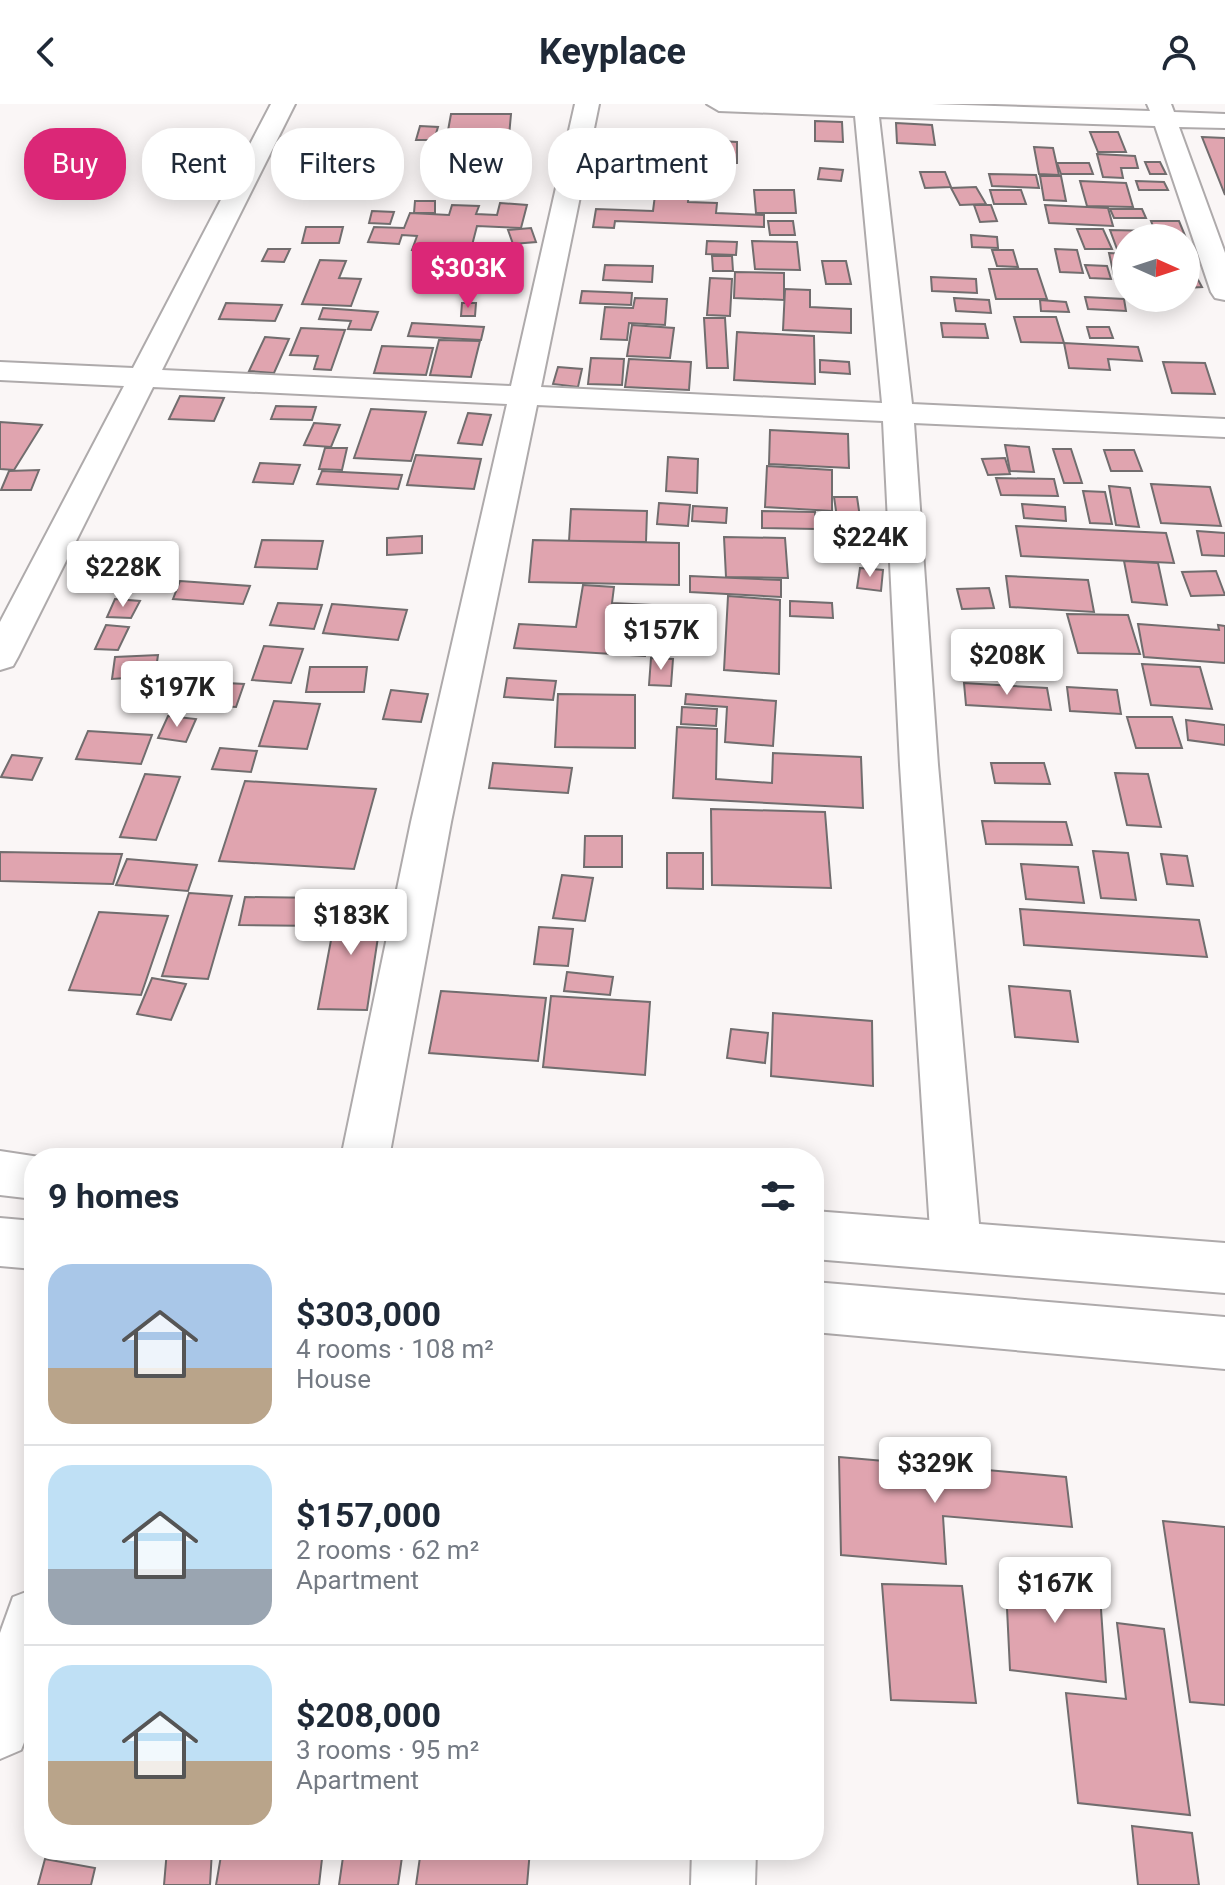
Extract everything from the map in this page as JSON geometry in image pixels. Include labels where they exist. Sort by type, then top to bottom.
[{"type":"street","points":[[0,657],[146,378],[283,104]]},
{"type":"street","points":[[367,1148],[431,822],[587,104]]},
{"type":"street","points":[[719,104],[1162,111],[1225,121]]},
{"type":"street","points":[[866,106],[898,413],[919,765],[956,1246]]},
{"type":"street","points":[[1162,111],[1225,292]]},
{"type":"street","points":[[0,371],[1225,428]]},
{"type":"street","points":[[0,1173],[24,1175]]},
{"type":"street","points":[[824,1236],[1225,1268]]},
{"type":"street","points":[[0,1242],[24,1244]]},
{"type":"street","points":[[824,1308],[1225,1343]]},
{"type":"street","points":[[0,1729],[24,1651]]},
{"type":"street","points":[[723,1885],[724,1860]]},
{"type":"building","points":[[451,114],[511,114],[510,128],[448,128]]},
{"type":"building","points":[[815,121],[842,122],[843,142],[815,141]]},
{"type":"building","points":[[896,123],[932,125],[935,145],[897,143]]},
{"type":"building","points":[[420,126],[438,127],[420,128],[420,140],[416,140]]},
{"type":"building","points":[[1090,132],[1118,132],[1126,152],[1098,152]]},
{"type":"building","points":[[1202,137],[1225,138],[1225,195]]},
{"type":"building","points":[[1034,147],[1053,148],[1059,175],[1039,174]]},
{"type":"building","points":[[1097,154],[1135,156],[1138,168],[1121,168],[1123,178],[1103,177]]},
{"type":"building","points":[[1145,162],[1160,162],[1166,174],[1150,174]]},
{"type":"building","points":[[1057,163],[1089,163],[1093,174],[1061,174]]},
{"type":"building","points":[[820,168],[843,170],[841,181],[818,179]]},
{"type":"building","points":[[920,172],[945,172],[951,187],[925,188]]},
{"type":"building","points":[[989,174],[1036,175],[1039,188],[992,186]]},
{"type":"building","points":[[1040,176],[1061,176],[1066,201],[1044,200]]},
{"type":"building","points":[[1080,181],[1126,183],[1133,207],[1087,206]]},
{"type":"building","points":[[1136,181],[1164,182],[1168,190],[1139,190]]},
{"type":"building","points":[[976,187],[986,204],[960,205],[951,188]]},
{"type":"building","points":[[754,190],[794,190],[796,213],[756,213]]},
{"type":"building","points":[[990,190],[1021,190],[1026,204],[994,204]]},
{"type":"building","points":[[654,200],[717,203],[716,213],[764,215],[764,227],[615,221],[614,228],[593,227],[596,209],[653,211]]},
{"type":"building","points":[[415,201],[435,201],[435,213],[414,213]]},
{"type":"building","points":[[500,203],[527,205],[521,228],[477,226],[470,253],[412,250],[417,236],[402,235],[399,244],[368,242],[374,227],[404,228],[410,213],[449,215],[452,205],[479,206],[476,214],[497,215]]},
{"type":"building","points":[[974,205],[991,205],[997,221],[980,222]]},
{"type":"building","points":[[1045,205],[1108,208],[1112,224],[1112,226],[1049,223]]},
{"type":"building","points":[[1110,209],[1142,209],[1146,218],[1114,218]]},
{"type":"building","points":[[372,211],[394,212],[390,224],[369,223]]},
{"type":"building","points":[[768,221],[793,221],[795,235],[770,235]]},
{"type":"building","points":[[1151,221],[1179,221],[1180,224],[1152,224]]},
{"type":"building","points":[[306,227],[343,227],[339,243],[302,243]]},
{"type":"building","points":[[531,228],[536,242],[513,244],[508,230]]},
{"type":"building","points":[[1077,229],[1103,229],[1112,249],[1085,249]]},
{"type":"building","points":[[971,235],[997,237],[998,248],[972,247]]},
{"type":"building","points":[[707,241],[737,242],[736,255],[706,254]]},
{"type":"building","points":[[752,241],[797,242],[800,270],[755,269]]},
{"type":"building","points":[[268,249],[290,249],[284,262],[262,261]]},
{"type":"building","points":[[1055,249],[1077,250],[1083,273],[1060,272]]},
{"type":"building","points":[[992,250],[1013,250],[1018,267],[997,266]]},
{"type":"building","points":[[712,256],[732,256],[733,271],[713,271]]},
{"type":"building","points":[[320,260],[346,261],[339,278],[361,279],[351,306],[302,304]]},
{"type":"building","points":[[822,261],[846,261],[851,284],[826,284]]},
{"type":"building","points":[[605,265],[653,266],[652,282],[603,280]]},
{"type":"building","points":[[1085,265],[1107,266],[1111,279],[1090,278]]},
{"type":"building","points":[[989,269],[1037,269],[1047,299],[996,299]]},
{"type":"building","points":[[735,272],[784,273],[784,300],[734,298]]},
{"type":"building","points":[[931,277],[976,279],[977,293],[932,291]]},
{"type":"building","points":[[710,278],[732,279],[730,316],[707,315]]},
{"type":"building","points":[[785,289],[810,290],[810,307],[851,309],[851,333],[783,330]]},
{"type":"building","points":[[582,291],[632,293],[631,305],[580,303]]},
{"type":"building","points":[[1085,297],[1112,298],[1112,310],[1088,309]]},
{"type":"building","points":[[635,298],[667,299],[665,325],[629,323],[627,340],[601,339],[605,307],[633,308]]},
{"type":"building","points":[[954,298],[989,300],[991,313],[956,311]]},
{"type":"building","points":[[1040,300],[1066,302],[1069,312],[1041,311]]},
{"type":"building","points":[[226,303],[282,305],[275,321],[219,319]]},
{"type":"building","points":[[462,303],[476,303],[475,316],[461,316]]},
{"type":"building","points":[[323,308],[378,312],[371,330],[348,329],[351,321],[319,319]]},
{"type":"building","points":[[1014,317],[1056,317],[1064,343],[1021,342]]},
{"type":"building","points":[[704,318],[725,318],[728,368],[707,368]]},
{"type":"building","points":[[412,323],[484,327],[481,340],[408,336]]},
{"type":"building","points":[[941,323],[985,324],[988,338],[943,337]]},
{"type":"building","points":[[632,325],[674,328],[670,358],[627,356]]},
{"type":"building","points":[[1087,327],[1109,327],[1113,338],[1090,338]]},
{"type":"building","points":[[301,328],[345,330],[331,370],[314,369],[318,356],[290,355]]},
{"type":"building","points":[[737,332],[814,336],[815,384],[734,380]]},
{"type":"building","points":[[265,337],[289,339],[274,373],[249,371]]},
{"type":"building","points":[[439,340],[480,341],[471,377],[430,375]]},
{"type":"building","points":[[1064,343],[1138,347],[1142,361],[1108,359],[1110,370],[1069,368]]},
{"type":"building","points":[[382,346],[433,348],[426,375],[374,373]]},
{"type":"building","points":[[591,358],[624,359],[622,385],[588,384]]},
{"type":"building","points":[[629,359],[691,362],[689,390],[625,387]]},
{"type":"building","points":[[820,360],[849,362],[850,374],[820,372]]},
{"type":"building","points":[[1163,362],[1205,363],[1215,394],[1172,393]]},
{"type":"building","points":[[558,367],[582,369],[578,387],[553,384]]},
{"type":"building","points":[[180,396],[224,398],[214,421],[169,419]]},
{"type":"building","points":[[276,406],[316,407],[312,420],[271,419]]},
{"type":"building","points":[[371,409],[426,412],[411,461],[354,458]]},
{"type":"building","points":[[468,413],[491,415],[482,445],[458,443]]},
{"type":"building","points":[[0,422],[42,425],[14,470],[0,469]]},
{"type":"building","points":[[314,423],[340,425],[331,447],[304,445]]},
{"type":"building","points":[[770,430],[848,434],[849,468],[769,464]]},
{"type":"building","points":[[1005,445],[1029,447],[1034,472],[1010,471]]},
{"type":"building","points":[[325,448],[347,448],[342,470],[319,469]]},
{"type":"building","points":[[1053,449],[1071,449],[1082,483],[1064,483]]},
{"type":"building","points":[[1104,450],[1134,450],[1142,471],[1111,471]]},
{"type":"building","points":[[416,455],[481,459],[474,489],[407,485]]},
{"type":"building","points":[[668,457],[698,459],[697,493],[666,491]]},
{"type":"building","points":[[1005,458],[1010,474],[988,475],[982,459]]},
{"type":"building","points":[[260,463],[300,465],[293,484],[253,482]]},
{"type":"building","points":[[767,466],[832,470],[832,511],[765,507]]},
{"type":"building","points":[[39,470],[31,490],[1,490],[9,471]]},
{"type":"building","points":[[322,471],[402,475],[398,489],[317,484]]},
{"type":"building","points":[[996,478],[1054,479],[1058,496],[1001,495]]},
{"type":"building","points":[[1151,484],[1210,487],[1221,526],[1161,523]]},
{"type":"building","points":[[1109,486],[1130,488],[1139,527],[1116,525]]},
{"type":"building","points":[[1083,491],[1105,492],[1112,524],[1090,523]]},
{"type":"building","points":[[834,497],[857,497],[862,531],[839,531]]},
{"type":"building","points":[[659,503],[690,505],[688,526],[657,524]]},
{"type":"building","points":[[1022,504],[1065,507],[1066,521],[1024,518]]},
{"type":"building","points":[[693,506],[727,508],[726,523],[692,521]]},
{"type":"building","points":[[571,509],[647,511],[646,542],[569,541]]},
{"type":"building","points":[[762,511],[815,512],[816,529],[762,528]]},
{"type":"building","points":[[1016,526],[1166,533],[1174,563],[1021,556]]},
{"type":"building","points":[[1197,531],[1225,533],[1225,556],[1202,555]]},
{"type":"building","points":[[422,536],[422,553],[387,555],[387,538]]},
{"type":"building","points":[[724,537],[785,538],[788,578],[726,577]]},
{"type":"building","points":[[262,540],[323,541],[317,569],[255,567]]},
{"type":"building","points":[[533,540],[679,543],[679,585],[529,582]]},
{"type":"building","points":[[1124,561],[1158,563],[1167,605],[1132,602]]},
{"type":"building","points":[[860,568],[883,570],[881,591],[857,588]]},
{"type":"building","points":[[1216,571],[1225,595],[1191,596],[1182,572]]},
{"type":"building","points":[[690,576],[781,580],[781,597],[690,592]]},
{"type":"building","points":[[1006,576],[1088,580],[1094,612],[1010,607]]},
{"type":"building","points":[[180,581],[250,586],[243,604],[173,599]]},
{"type":"building","points":[[583,585],[614,587],[612,603],[651,605],[645,656],[514,648],[519,624],[576,627]]},
{"type":"building","points":[[989,588],[994,608],[962,609],[957,589]]},
{"type":"building","points":[[728,596],[780,600],[779,674],[724,670]]},
{"type":"building","points":[[115,599],[140,601],[131,618],[107,617]]},
{"type":"building","points":[[790,601],[832,603],[833,618],[790,616]]},
{"type":"building","points":[[278,603],[322,605],[314,629],[270,625]]},
{"type":"building","points":[[332,604],[407,610],[398,640],[323,633]]},
{"type":"building","points":[[1067,614],[1128,615],[1140,654],[1078,653]]},
{"type":"building","points":[[1138,624],[1219,630],[1218,625],[1225,626],[1225,663],[1144,657]]},
{"type":"building","points":[[106,625],[129,627],[118,650],[95,649]]},
{"type":"building","points":[[264,646],[303,649],[291,683],[252,680]]},
{"type":"building","points":[[158,655],[155,676],[112,679],[115,657]]},
{"type":"building","points":[[651,658],[673,659],[671,686],[649,685]]},
{"type":"building","points":[[1142,664],[1200,667],[1212,709],[1151,705]]},
{"type":"building","points":[[310,667],[367,667],[364,692],[306,692]]},
{"type":"building","points":[[507,678],[556,681],[553,700],[504,697]]},
{"type":"building","points":[[170,682],[202,684],[193,706],[161,704]]},
{"type":"building","points":[[208,682],[244,684],[236,707],[199,705]]},
{"type":"building","points":[[964,683],[1047,688],[1051,710],[966,705]]},
{"type":"building","points":[[1067,687],[1117,690],[1121,714],[1070,711]]},
{"type":"building","points":[[391,690],[428,694],[421,722],[383,719]]},
{"type":"building","points":[[558,694],[635,695],[635,748],[555,747]]},
{"type":"building","points":[[686,694],[776,701],[773,746],[725,742],[727,707],[685,704]]},
{"type":"building","points":[[274,701],[320,704],[307,749],[259,746]]},
{"type":"building","points":[[682,707],[717,709],[716,726],[681,724]]},
{"type":"building","points":[[168,716],[196,719],[186,742],[158,738]]},
{"type":"building","points":[[1127,717],[1172,717],[1182,748],[1136,748]]},
{"type":"building","points":[[1186,720],[1225,725],[1225,745],[1188,740]]},
{"type":"building","points":[[677,727],[717,729],[716,779],[772,783],[773,753],[861,757],[863,808],[673,798]]},
{"type":"building","points":[[88,731],[152,735],[141,764],[76,759]]},
{"type":"building","points":[[220,748],[257,751],[251,772],[212,769]]},
{"type":"building","points":[[12,755],[42,758],[32,780],[1,777]]},
{"type":"building","points":[[493,763],[572,768],[568,793],[489,788]]},
{"type":"building","points":[[991,763],[1044,763],[1050,784],[995,783]]},
{"type":"building","points":[[1115,773],[1148,774],[1161,827],[1127,825]]},
{"type":"building","points":[[145,774],[180,777],[156,840],[120,837]]},
{"type":"building","points":[[245,781],[376,789],[354,869],[219,861]]},
{"type":"building","points":[[711,809],[825,812],[831,888],[712,885]]},
{"type":"building","points":[[982,821],[1066,822],[1072,845],[986,844]]},
{"type":"building","points":[[585,836],[622,836],[622,867],[584,867]]},
{"type":"building","points":[[1093,851],[1128,853],[1136,900],[1101,898]]},
{"type":"building","points":[[0,852],[122,854],[113,884],[0,881]]},
{"type":"building","points":[[667,853],[703,853],[703,889],[667,888]]},
{"type":"building","points":[[1161,854],[1187,856],[1193,886],[1167,884]]},
{"type":"building","points":[[127,859],[197,865],[188,891],[116,885]]},
{"type":"building","points":[[1021,864],[1078,867],[1084,903],[1026,899]]},
{"type":"building","points":[[562,875],[593,878],[585,921],[553,918]]},
{"type":"building","points":[[189,893],[232,896],[208,979],[162,976]]},
{"type":"building","points":[[245,897],[324,898],[320,926],[239,925]]},
{"type":"building","points":[[338,903],[383,904],[367,1010],[318,1009]]},
{"type":"building","points":[[1020,909],[1199,920],[1207,957],[1024,945]]},
{"type":"building","points":[[99,912],[168,916],[141,995],[69,990]]},
{"type":"building","points":[[539,927],[573,929],[568,966],[534,964]]},
{"type":"building","points":[[567,972],[613,977],[610,995],[564,991]]},
{"type":"building","points":[[152,978],[186,984],[171,1020],[137,1014]]},
{"type":"building","points":[[1009,986],[1070,991],[1078,1042],[1015,1037]]},
{"type":"building","points":[[441,991],[546,998],[538,1061],[429,1053]]},
{"type":"building","points":[[551,996],[650,1002],[645,1075],[543,1067]]},
{"type":"building","points":[[773,1013],[872,1021],[873,1086],[771,1076]]},
{"type":"building","points":[[731,1029],[768,1033],[765,1063],[727,1058]]},
{"type":"building","points":[[839,1457],[1066,1477],[1072,1527],[943,1516],[946,1564],[841,1555]]},
{"type":"building","points":[[1163,1521],[1225,1527],[1225,1705],[1190,1702]]},
{"type":"building","points":[[1005,1567],[1099,1580],[1106,1682],[1010,1670]]},
{"type":"building","points":[[882,1584],[962,1586],[976,1703],[891,1700]]},
{"type":"building","points":[[1117,1623],[1164,1629],[1190,1815],[1078,1803],[1066,1693],[1126,1699]]},
{"type":"building","points":[[1132,1826],[1192,1833],[1199,1885],[1138,1885]]},
{"type":"building","points":[[45,1860],[95,1868],[91,1885],[38,1885]]},
{"type":"building","points":[[166,1860],[211,1860],[210,1885],[164,1885]]},
{"type":"building","points":[[220,1860],[322,1860],[319,1885],[216,1885]]},
{"type":"building","points":[[343,1860],[402,1860],[398,1885],[339,1885]]},
{"type":"building","points":[[420,1860],[529,1860],[527,1885],[416,1885]]}]
